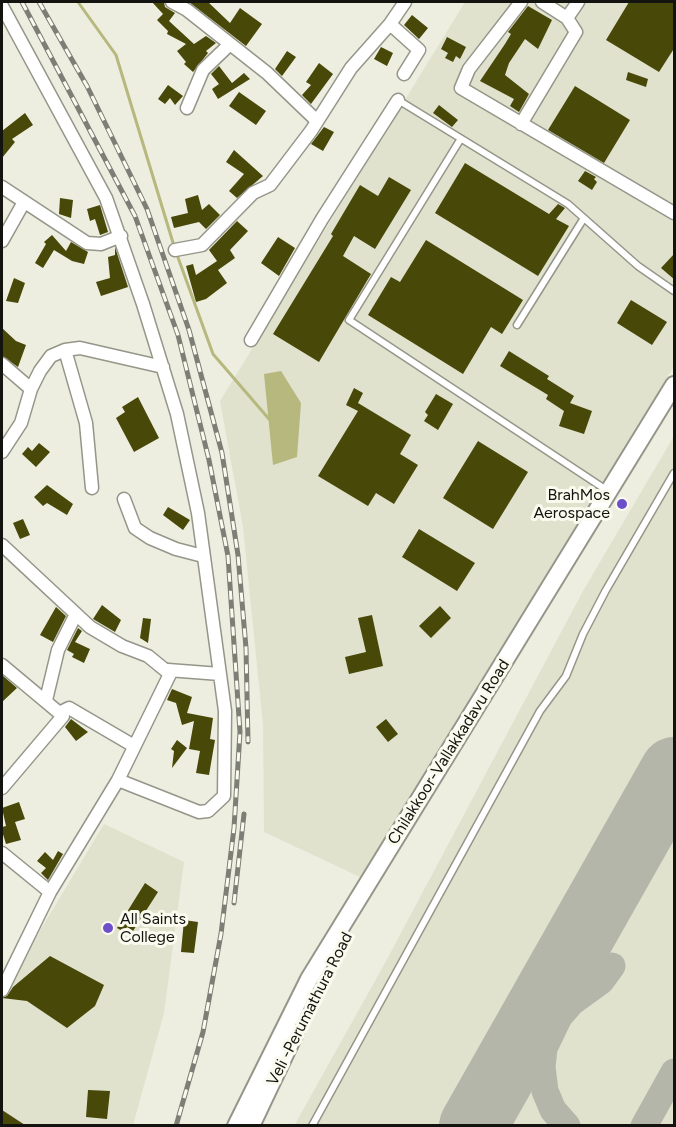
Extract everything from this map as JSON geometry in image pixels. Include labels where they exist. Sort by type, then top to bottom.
[{"type":"main road","name":"Chilakkoor-Vallakkadavu Road","points":[[236,1125],[309,979],[675,386]]},
{"type":"main road","name":"Veli -Perumathura Road","points":[[251,1125],[325,971],[675,404]]},
{"type":"street","points":[[172,2],[187,10],[267,73],[316,120]]},
{"type":"street","points":[[175,250],[202,245],[254,193],[270,185],[311,131],[351,68],[390,24],[405,2]]},
{"type":"street","points":[[521,2],[470,69],[461,88],[675,213]]},
{"type":"street","points":[[521,124],[576,32],[567,18],[542,2]]},
{"type":"street","points":[[567,18],[578,2]]},
{"type":"street","points":[[2,6],[106,198],[121,236],[177,414],[203,556],[225,711],[224,796],[208,811],[199,812],[117,780]]},
{"type":"street","points":[[390,24],[419,51],[404,74]]},
{"type":"street","points":[[187,108],[203,70],[230,45]]},
{"type":"street","points":[[251,340],[322,219],[398,100]]},
{"type":"street","points":[[2,187],[87,243],[101,244],[121,236]]},
{"type":"street","points":[[2,241],[24,202]]},
{"type":"street","points":[[2,452],[21,423],[40,371],[51,356],[65,350],[80,348],[163,367]]},
{"type":"street","points":[[65,350],[86,423],[92,488]]},
{"type":"street","points":[[2,364],[32,389]]},
{"type":"street","points":[[124,499],[135,528],[150,538],[176,549],[203,556]]},
{"type":"street","points":[[2,545],[90,627],[168,670],[220,675]]},
{"type":"street","points":[[46,700],[58,650],[76,614]]},
{"type":"street","points":[[2,665],[61,712]]},
{"type":"street","points":[[3,981],[51,892],[117,780],[168,680],[170,674],[168,670]]},
{"type":"street","points":[[61,712],[69,708],[134,746]]},
{"type":"street","points":[[2,788],[61,719],[61,712]]},
{"type":"street","points":[[2,852],[51,892]]},
{"type":"lane","points":[[398,100],[568,204],[638,266],[675,291]]},
{"type":"lane","points":[[460,140],[350,320],[609,492]]},
{"type":"lane","points":[[517,325],[584,218]]},
{"type":"lane","points":[[312,1125],[540,711],[566,676],[606,590],[675,473]]},
{"type":"shaded area","points":[[465,2],[674,2],[674,366],[360,877],[264,832],[263,725],[243,527],[220,401]]},
{"type":"shaded area","points":[[281,371],[301,403],[297,457],[273,465],[264,374]]},
{"type":"shaded area","points":[[674,436],[674,1125],[294,1126],[385,963],[583,591]]},
{"type":"shaded area","name":"All Saints College","points":[[104,824],[184,862],[164,1013],[133,1125],[2,1125],[2,994]]},
{"type":"building","points":[[152,2],[164,2],[165,7],[175,13],[169,21],[194,44],[206,36],[216,43],[206,51],[208,53],[193,72],[184,64],[186,62],[177,51],[186,44],[167,34],[168,31],[157,20],[163,14]]},
{"type":"building","points":[[189,2],[208,2],[230,23],[240,8],[262,24],[246,46]]},
{"type":"building","points":[[629,2],[675,2],[675,47],[659,72],[606,40]]},
{"type":"building","points":[[528,6],[552,20],[538,49],[525,39],[509,63],[505,75],[529,94],[519,112],[510,106],[514,99],[480,81],[511,34],[508,32]]},
{"type":"building","points":[[412,15],[428,28],[419,39],[404,25]]},
{"type":"building","points":[[447,37],[466,47],[460,59],[456,56],[453,62],[445,58],[448,53],[441,49]]},
{"type":"building","points":[[381,47],[393,53],[387,66],[374,59]]},
{"type":"building","points":[[287,51],[296,57],[282,76],[275,69]]},
{"type":"building","points":[[319,63],[333,74],[311,104],[302,95],[311,85],[306,82]]},
{"type":"building","points":[[219,66],[232,83],[244,73],[250,79],[218,99],[212,89],[219,84],[211,74]]},
{"type":"building","points":[[628,72],[648,79],[646,87],[626,80]]},
{"type":"building","points":[[168,85],[183,96],[175,105],[170,98],[165,104],[158,99]]},
{"type":"building","points":[[575,86],[630,120],[604,163],[548,130]]},
{"type":"building","points":[[239,92],[266,111],[256,125],[229,106]]},
{"type":"building","points":[[439,105],[458,120],[452,127],[433,113]]},
{"type":"building","points":[[25,113],[33,125],[12,139],[15,142],[2,158],[2,131]]},
{"type":"building","points":[[324,127],[334,132],[323,151],[311,144]]},
{"type":"building","points":[[234,150],[263,176],[237,198],[229,191],[244,174],[226,162]]},
{"type":"building","points":[[465,163],[549,214],[558,204],[565,208],[556,219],[569,226],[538,276],[435,213]]},
{"type":"building","points":[[585,171],[596,177],[594,179],[597,182],[592,190],[578,181]]},
{"type":"building","points":[[389,177],[411,190],[375,249],[354,236],[343,256],[371,274],[319,362],[273,334],[333,236],[331,234],[360,185],[378,196]]},
{"type":"building","points":[[198,195],[202,210],[209,204],[220,215],[206,229],[199,222],[174,228],[171,217],[188,213],[185,199]]},
{"type":"building","points":[[60,198],[73,200],[71,218],[59,214]]},
{"type":"building","points":[[100,205],[108,232],[100,235],[95,219],[90,221],[87,209]]},
{"type":"building","points":[[237,221],[248,231],[230,250],[235,258],[218,270],[227,283],[206,299],[196,302],[186,266],[193,264],[196,275],[217,261],[209,250]]},
{"type":"building","points":[[52,235],[66,251],[71,242],[88,252],[84,264],[72,261],[54,250],[43,268],[35,263],[46,244],[44,242]]},
{"type":"building","points":[[278,237],[295,248],[279,276],[261,263]]},
{"type":"building","points":[[426,240],[523,300],[502,334],[491,327],[463,374],[368,315],[391,277],[400,282]]},
{"type":"building","points":[[115,247],[128,287],[101,296],[96,282],[110,278],[108,257],[115,255]]},
{"type":"building","points":[[675,253],[675,280],[661,268]]},
{"type":"building","points":[[14,278],[25,283],[18,303],[6,301]]},
{"type":"building","points":[[631,300],[667,322],[652,345],[617,323]]},
{"type":"building","points":[[2,328],[16,341],[26,345],[18,367],[2,356]]},
{"type":"building","points":[[509,351],[549,376],[547,379],[574,396],[570,403],[592,411],[584,434],[559,426],[564,411],[546,399],[548,395],[500,366]]},
{"type":"building","points":[[354,388],[363,393],[358,403],[411,435],[400,454],[418,465],[394,504],[376,493],[368,506],[318,476],[358,411],[346,405]]},
{"type":"building","points":[[436,394],[453,404],[438,430],[424,421],[428,415],[425,412]]},
{"type":"building","points":[[138,397],[159,438],[134,452],[116,418],[125,412],[122,407]]},
{"type":"building","points":[[478,441],[528,472],[493,529],[443,498]]},
{"type":"building","points":[[39,443],[50,452],[36,467],[22,454],[28,447],[32,451]]},
{"type":"building","points":[[47,485],[73,504],[67,515],[47,503],[43,506],[34,497]]},
{"type":"building","points":[[168,507],[190,520],[183,530],[163,515]]},
{"type":"building","points":[[23,519],[30,535],[20,539],[13,523]]},
{"type":"building","points":[[419,529],[475,563],[457,591],[402,557]]},
{"type":"building","points":[[102,605],[121,620],[115,632],[93,619]]},
{"type":"building","points":[[440,606],[451,618],[431,638],[419,626]]},
{"type":"building","points":[[56,607],[66,616],[53,642],[40,635]]},
{"type":"building","points":[[372,615],[383,666],[349,674],[345,657],[366,652],[358,618]]},
{"type":"building","points":[[143,618],[151,619],[148,643],[140,638]]},
{"type":"building","points":[[78,628],[82,631],[75,642],[90,649],[84,663],[72,657],[74,654],[67,650]]},
{"type":"building","points":[[2,675],[17,688],[2,702]]},
{"type":"building","points":[[172,689],[192,697],[187,713],[213,718],[210,739],[215,740],[209,775],[196,773],[200,751],[189,749],[194,721],[182,725],[176,703],[167,700]]},
{"type":"building","points":[[71,719],[88,732],[76,741],[65,727]]},
{"type":"building","points":[[386,719],[398,734],[388,742],[376,727]]},
{"type":"building","points":[[177,740],[187,748],[172,768],[174,751],[171,749]]},
{"type":"building","points":[[19,802],[25,819],[15,822],[21,840],[6,844],[2,831],[2,827],[6,826],[2,808]]},
{"type":"building","points":[[58,851],[63,854],[48,880],[41,873],[46,868],[37,861],[45,852],[53,860]]},
{"type":"building","points":[[145,883],[158,892],[133,931],[127,927],[124,932],[117,928]]},
{"type":"building","points":[[184,920],[198,922],[194,953],[181,952]]},
{"type":"building","points":[[50,956],[104,985],[95,1006],[67,1028],[27,1001],[2,998]]},
{"type":"building","points":[[88,1090],[110,1091],[107,1119],[86,1117]]},
{"type":"building","points":[[2,1110],[25,1125],[2,1125]]},
{"type":"waterway","points":[[78,2],[116,55],[174,246]]},
{"type":"waterway","points":[[176,252],[213,354],[269,419]]},
{"type":"taxiway","points":[[567,1126],[553,1110],[545,1091],[542,1067],[544,1048],[559,1017],[572,1002],[601,981],[612,966]]},
{"type":"taxiway","points":[[644,1126],[674,1072]]},
{"type":"runway","points":[[473,1126],[674,771]]},
{"type":"railway","points":[[22,2],[135,216],[178,335],[209,460],[228,556],[240,732],[234,828],[221,934],[203,1032],[176,1126]]},
{"type":"railway","points":[[39,2],[87,86],[147,209],[189,330],[222,453],[238,555],[246,648],[248,742]]},
{"type":"railway","points":[[234,903],[244,814]]},
{"type":"place","name":"BrahMos Aerospace","points":[[622,504]]},
{"type":"place","name":"All Saints College","points":[[108,928]]}]
